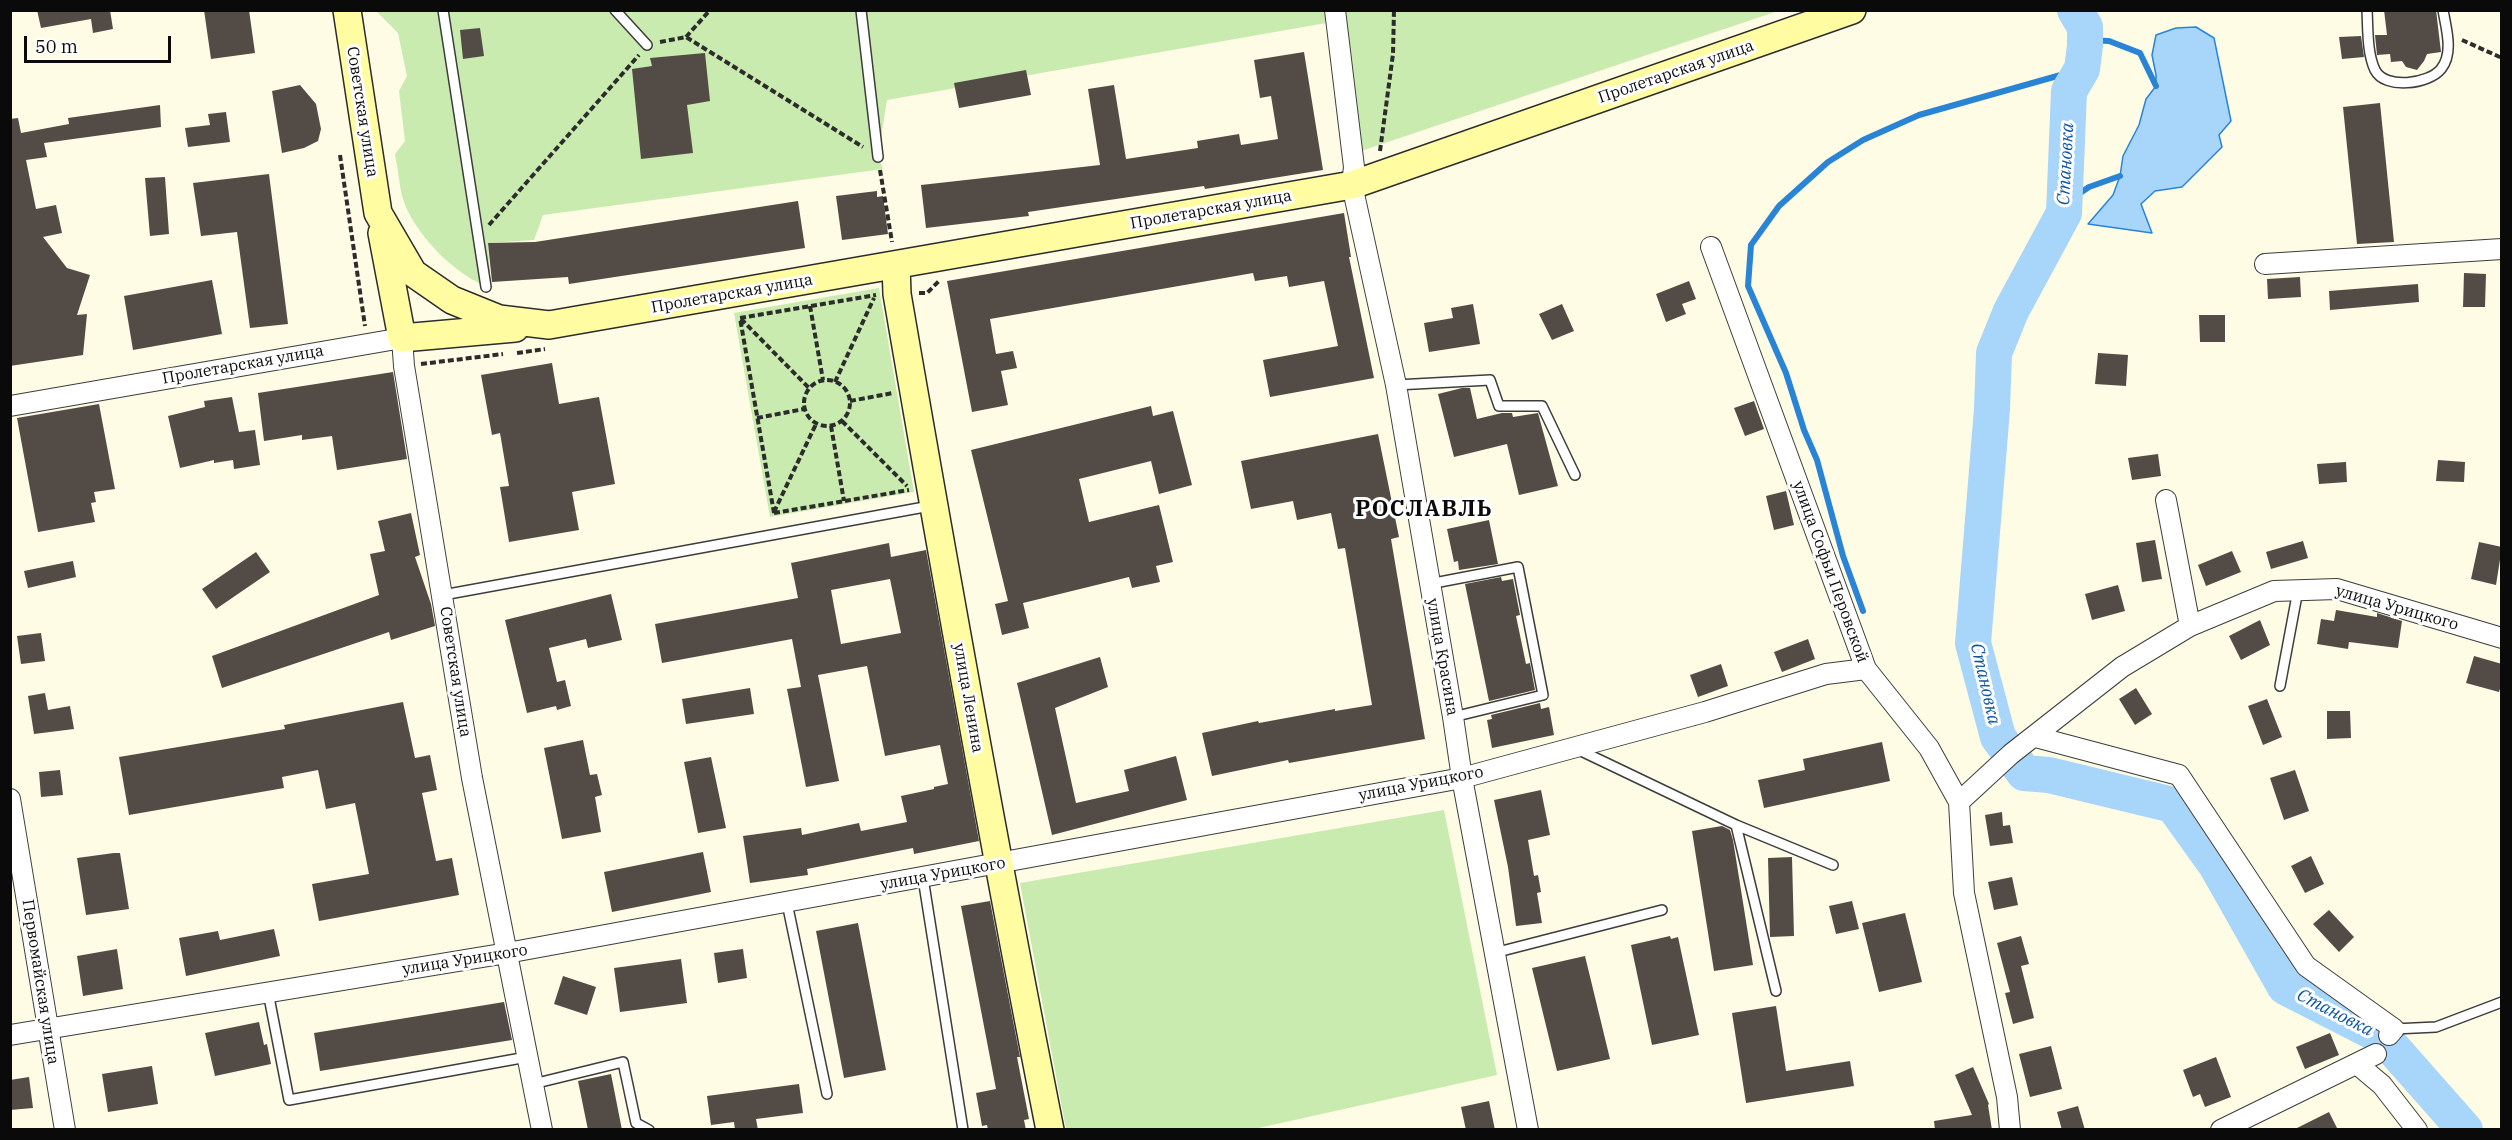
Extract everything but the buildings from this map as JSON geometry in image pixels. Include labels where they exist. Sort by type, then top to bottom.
[{"type":"main road","name":"Советская улица","points":[[346,10],[378,213],[402,338]]},
{"type":"main road","name":"Пролетарская улица","points":[[402,338],[549,325],[1352,185],[1852,10]]},
{"type":"main road","name":"Советская улица","points":[[378,213],[413,273]]},
{"type":"main road","name":"улица Ленина","points":[[896,265],[897,294],[933,505],[998,864],[1050,1130]]},
{"type":"main road","name":"Пролетарская улица","points":[[413,273],[452,300],[499,319],[549,325]]},
{"type":"street","name":"улица Красина","points":[[1335,10],[1354,167],[1352,185],[1395,385],[1453,717],[1461,778],[1528,1130]]},
{"type":"street","name":"улица Софьи Перовской","points":[[1710,247],[1866,669],[1929,748],[1959,802],[1964,892],[2007,1097],[2010,1130]]},
{"type":"street","points":[[2265,264],[2502,249]]},
{"type":"street","name":"Пролетарская улица","points":[[10,406],[402,338]]},
{"type":"street","name":"Советская улица","points":[[402,338],[404,366],[472,778],[542,1130]]},
{"type":"street","points":[[2166,500],[2190,626]]},
{"type":"street","name":"улица Урицкого","points":[[1959,802],[2012,754],[2122,667],[2190,626],[2274,591],[2337,589],[2502,638]]},
{"type":"street","name":"улица Урицкого","points":[[10,1035],[46,1027],[507,953],[1461,778],[1706,712],[1826,674],[1866,669]]},
{"type":"street","points":[[2036,737],[2179,775],[2306,966],[2392,1032]]},
{"type":"street","name":"Первомайская улица","points":[[10,799],[46,1027],[65,1130]]},
{"type":"street","points":[[2221,1130],[2376,1054]]},
{"type":"street","points":[[2357,1064],[2382,1085],[2416,1130]]},
{"type":"lane","points":[[444,10],[486,286]]},
{"type":"lane","points":[[615,10],[647,45]]},
{"type":"lane","points":[[861,10],[878,157]]},
{"type":"lane","points":[[2367,10],[2375,70],[2381,78],[2392,82],[2419,80],[2441,69],[2448,43],[2443,10]]},
{"type":"lane","points":[[1395,385],[1490,380],[1498,405],[1542,405],[1575,475]]},
{"type":"lane","points":[[443,595],[933,505]]},
{"type":"lane","points":[[1429,584],[1518,567],[1542,695],[1453,717]]},
{"type":"lane","points":[[2280,686],[2298,590]]},
{"type":"lane","points":[[1575,748],[1736,825],[1833,865]]},
{"type":"lane","points":[[1736,825],[1776,991]]},
{"type":"lane","points":[[923,878],[963,1130]]},
{"type":"lane","points":[[787,903],[827,1094]]},
{"type":"lane","points":[[1494,953],[1662,910]]},
{"type":"lane","points":[[268,992],[289,1100],[527,1057]]},
{"type":"lane","points":[[2376,1054],[2392,1032],[2436,1027],[2502,1002]]},
{"type":"lane","points":[[533,1084],[623,1062],[636,1126],[650,1130]]},
{"type":"path","points":[[479,237],[647,45],[686,37],[710,10]]},
{"type":"path","points":[[1379,158],[1394,54],[1394,10]]},
{"type":"path","points":[[2447,34],[2502,58]]},
{"type":"path","points":[[686,37],[878,157],[896,265]]},
{"type":"path","points":[[876,295],[878,306]]},
{"type":"path","points":[[740,318],[876,295]]},
{"type":"path","points":[[835,382],[876,295]]},
{"type":"path","points":[[810,306],[823,380]]},
{"type":"path","points":[[740,318],[809,388]]},
{"type":"path","points":[[740,318],[774,513]]},
{"type":"path","points":[[823,380],[835,382],[845,389],[850,401],[848,412],[842,421],[831,426],[816,423],[808,418],[804,409],[804,398],[809,388],[823,380]]},
{"type":"path","points":[[891,382],[895,403]]},
{"type":"path","points":[[850,401],[893,393]]},
{"type":"path","points":[[758,418],[804,409]]},
{"type":"path","points":[[842,421],[910,489]]},
{"type":"path","points":[[774,513],[816,423]]},
{"type":"path","points":[[831,426],[844,501]]},
{"type":"path","points":[[908,479],[910,489]]},
{"type":"path","points":[[774,513],[910,489]]},
{"type":"green space","points":[[376,11],[1778,11],[1358,152],[1332,22],[887,100],[878,157],[883,169],[543,215],[534,240],[488,243],[491,288],[450,264],[425,238],[407,210],[402,196],[395,154],[405,141],[399,91],[407,76],[398,33]]},
{"type":"green space","points":[[879,288],[914,492],[770,517],[734,313]]},
{"type":"green space","points":[[1444,810],[1497,1075],[1254,1129],[1066,1129],[1020,883]]},
{"type":"water","points":[[2196,27],[2214,38],[2231,121],[2219,135],[2222,147],[2182,187],[2155,191],[2141,204],[2152,233],[2088,224],[2113,195],[2120,176],[2123,156],[2139,125],[2146,99],[2156,86],[2152,55],[2156,35],[2176,28]]},
{"type":"waterway","name":"Становка","points":[[2075,10],[2085,27],[2085,46],[2082,69],[2069,91],[2064,213],[2011,311],[1994,353],[1992,409],[1973,643],[1998,737],[2024,773],[2049,775],[2173,805],[2216,865],[2285,987],[2383,1037],[2465,1130]]},
{"type":"waterway","points":[[2085,40],[2109,41],[2140,53],[2156,86]]},
{"type":"waterway","points":[[1863,611],[1843,556],[1817,460],[1804,430],[1786,373],[1748,286],[1751,245],[1779,206],[1828,162],[1863,140],[1919,115],[2082,69]]},
{"type":"waterway","points":[[2064,204],[2089,187],[2120,176]]},
{"type":"district","name":"РОСЛАВЛЬ","points":[[1424,510]]}]
